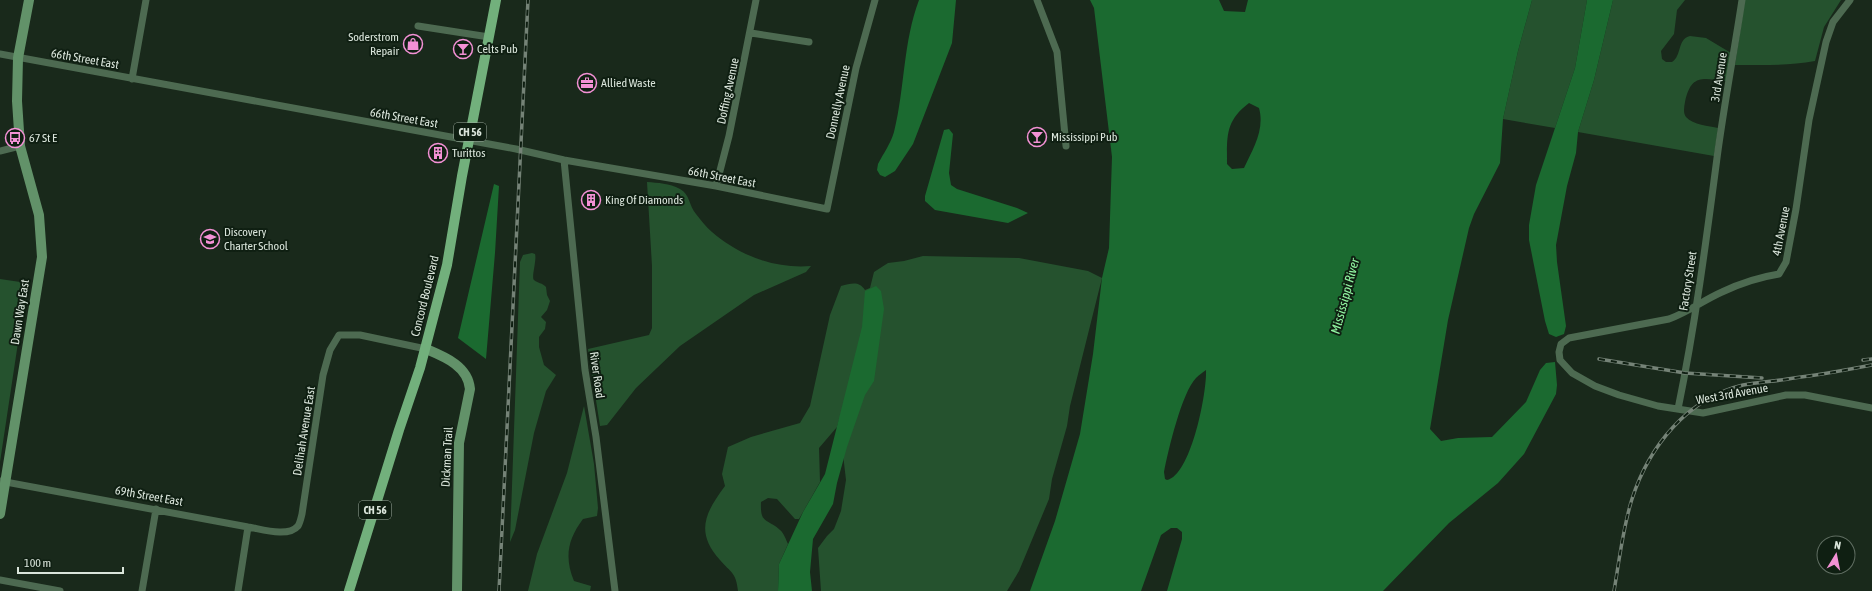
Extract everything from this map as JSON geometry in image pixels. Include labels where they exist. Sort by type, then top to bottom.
[{"type":"main road","name":"Concord Boulevard","points":[[349,591],[426,348],[448,265],[468,141],[496,0]]},
{"type":"street","name":"Dawn Way East","points":[[0,514],[3,482],[42,257],[39,215],[20,146],[17,101],[18,58],[29,0]]},
{"type":"street","points":[[132,79],[146,0]]},
{"type":"street","name":"Doffing Avenue","points":[[716,186],[730,136],[751,33],[756,0]]},
{"type":"street","name":"Donnelly Avenue","points":[[827,209],[856,68],[875,0]]},
{"type":"street","points":[[1038,0],[1057,52],[1066,146]]},
{"type":"street","name":"3rd Avenue","points":[[1717,157],[1742,0]]},
{"type":"street","name":"4th Avenue","points":[[1560,360],[1559,352],[1561,344],[1569,338],[1669,319],[1722,292],[1757,278],[1779,274],[1786,262],[1796,209],[1809,120],[1824,48],[1833,22],[1850,0]]},
{"type":"street","points":[[418,26],[489,37]]},
{"type":"street","points":[[751,33],[809,42]]},
{"type":"street","name":"66th Street East","points":[[0,54],[516,149],[564,160],[716,186],[827,209]]},
{"type":"street","points":[[0,151],[20,146]]},
{"type":"street","name":"Factory Street","points":[[1678,409],[1686,373],[1717,157]]},
{"type":"street","name":"River Road","points":[[564,160],[585,370],[599,461],[616,591]]},
{"type":"street","name":"Delihah Avenue East","points":[[294,530],[299,525],[302,514],[324,375],[330,350],[339,335],[360,335],[426,348]]},
{"type":"street","name":"Dickman Trail","points":[[426,348],[455,363],[463,370],[469,382],[470,389],[459,443],[457,591]]},
{"type":"street","name":"West 3rd Avenue","points":[[1560,360],[1572,373],[1595,386],[1640,402],[1702,413],[1786,395],[1805,396],[1872,408]]},
{"type":"street","name":"69th Street East","points":[[3,482],[248,527],[284,532],[294,530]]},
{"type":"street","points":[[142,591],[156,509]]},
{"type":"street","points":[[238,591],[248,527]]},
{"type":"street","points":[[0,580],[60,591]]},
{"type":"shaded area","points":[[1532,0],[1587,0],[1575,68],[1555,128],[1503,119],[1518,51]]},
{"type":"shaded area","points":[[1613,0],[1685,0],[1677,10],[1674,34],[1661,51],[1662,59],[1666,62],[1672,62],[1675,59],[1683,40],[1690,36],[1706,38],[1731,53],[1726,81],[1704,79],[1694,82],[1688,93],[1684,110],[1684,114],[1689,120],[1701,125],[1718,128],[1714,156],[1578,132],[1594,80]]},
{"type":"shaded area","points":[[1745,0],[1841,0],[1824,27],[1815,61],[1765,65],[1735,65]]},
{"type":"shaded area","points":[[647,182],[668,184],[683,191],[688,197],[694,211],[708,228],[734,248],[771,263],[811,266],[806,272],[754,295],[680,346],[636,388],[607,425],[600,426],[588,349],[649,335],[652,328],[652,266]]},
{"type":"shaded area","points":[[532,253],[535,254],[533,279],[546,287],[547,295],[550,301],[547,310],[541,317],[546,322],[545,329],[539,337],[539,347],[544,365],[556,375],[546,391],[534,433],[515,530],[510,542],[520,262],[523,255]]},
{"type":"shaded area","points":[[923,256],[1019,258],[1088,271],[1102,278],[1070,406],[1067,426],[1052,479],[1049,499],[1019,571],[1007,591],[821,591],[818,548],[834,529],[841,511],[846,480],[839,420],[837,427],[819,448],[820,482],[799,519],[795,519],[777,499],[768,498],[761,502],[763,518],[781,531],[788,544],[779,564],[778,591],[738,591],[734,576],[712,550],[707,540],[705,531],[708,514],[712,505],[725,486],[722,474],[728,447],[751,437],[800,423],[810,406],[830,315],[841,286],[858,284],[865,290],[870,288],[874,272],[888,263]]},
{"type":"shaded area","points":[[0,279],[27,283],[0,462]]},
{"type":"shaded area","points":[[584,406],[594,464],[598,508],[597,516],[583,519],[578,526],[571,541],[568,556],[574,581],[591,586],[590,591],[528,591],[537,554],[567,473]]},
{"type":"water","points":[[919,0],[956,0],[952,43],[913,144],[895,171],[885,177],[880,175],[877,170],[878,164],[894,132],[898,115],[910,32]]},
{"type":"water","name":"Mississippi River","points":[[1090,0],[1219,0],[1224,11],[1245,12],[1248,0],[1532,0],[1518,51],[1503,119],[1500,163],[1474,214],[1469,228],[1448,320],[1430,429],[1441,441],[1458,438],[1492,437],[1526,402],[1540,370],[1546,363],[1555,362],[1557,385],[1556,394],[1524,454],[1498,483],[1449,523],[1383,591],[1167,591],[1182,539],[1182,532],[1177,528],[1171,528],[1161,535],[1141,591],[1030,591],[1055,521],[1080,434],[1093,354],[1102,278],[1109,248],[1112,157],[1094,8]],"holes":[[[1249,103],[1259,108],[1259,132],[1244,168],[1232,169],[1227,164],[1229,130],[1235,116]],[[1206,370],[1204,396],[1196,432],[1190,449],[1176,475],[1167,480],[1165,479],[1164,472],[1172,437],[1181,408],[1191,385],[1196,378]]]},
{"type":"water","points":[[1587,0],[1613,0],[1594,80],[1578,132],[1576,153],[1567,186],[1556,245],[1566,326],[1564,334],[1556,337],[1549,334],[1545,321],[1529,240],[1529,225],[1536,185],[1575,68]]},
{"type":"water","points":[[949,129],[953,134],[949,173],[951,185],[957,189],[1017,208],[1028,213],[1008,223],[935,210],[925,201],[925,196],[944,130]]},
{"type":"water","points":[[494,184],[499,186],[486,359],[458,338]]},
{"type":"water","points":[[876,286],[881,291],[884,309],[874,381],[865,395],[847,447],[833,504],[813,539],[810,572],[812,591],[778,591],[779,564],[803,512],[825,474],[862,327],[865,291]]},
{"type":"railway","points":[[499,591],[528,0]]},
{"type":"railway","points":[[1599,359],[1685,373],[1762,378]]},
{"type":"railway","points":[[1863,360],[1872,359]]},
{"type":"railway","points":[[1614,591],[1626,521],[1639,479],[1660,443],[1673,427],[1688,413],[1723,391],[1743,385],[1843,371],[1872,365]]},
{"type":"place","name":"Soderstrom Repair","points":[[413,44]]},
{"type":"place","name":"Celts Pub","points":[[463,49]]},
{"type":"place","name":"Allied Waste","points":[[587,83]]},
{"type":"place","name":"Mississippi Pub","points":[[1037,137]]},
{"type":"place","name":"67 St E","points":[[15,138]]},
{"type":"place","name":"Turittos","points":[[438,153]]},
{"type":"place","name":"King Of Diamonds","points":[[591,200]]},
{"type":"place","name":"Discovery Charter School","points":[[210,239]]}]
